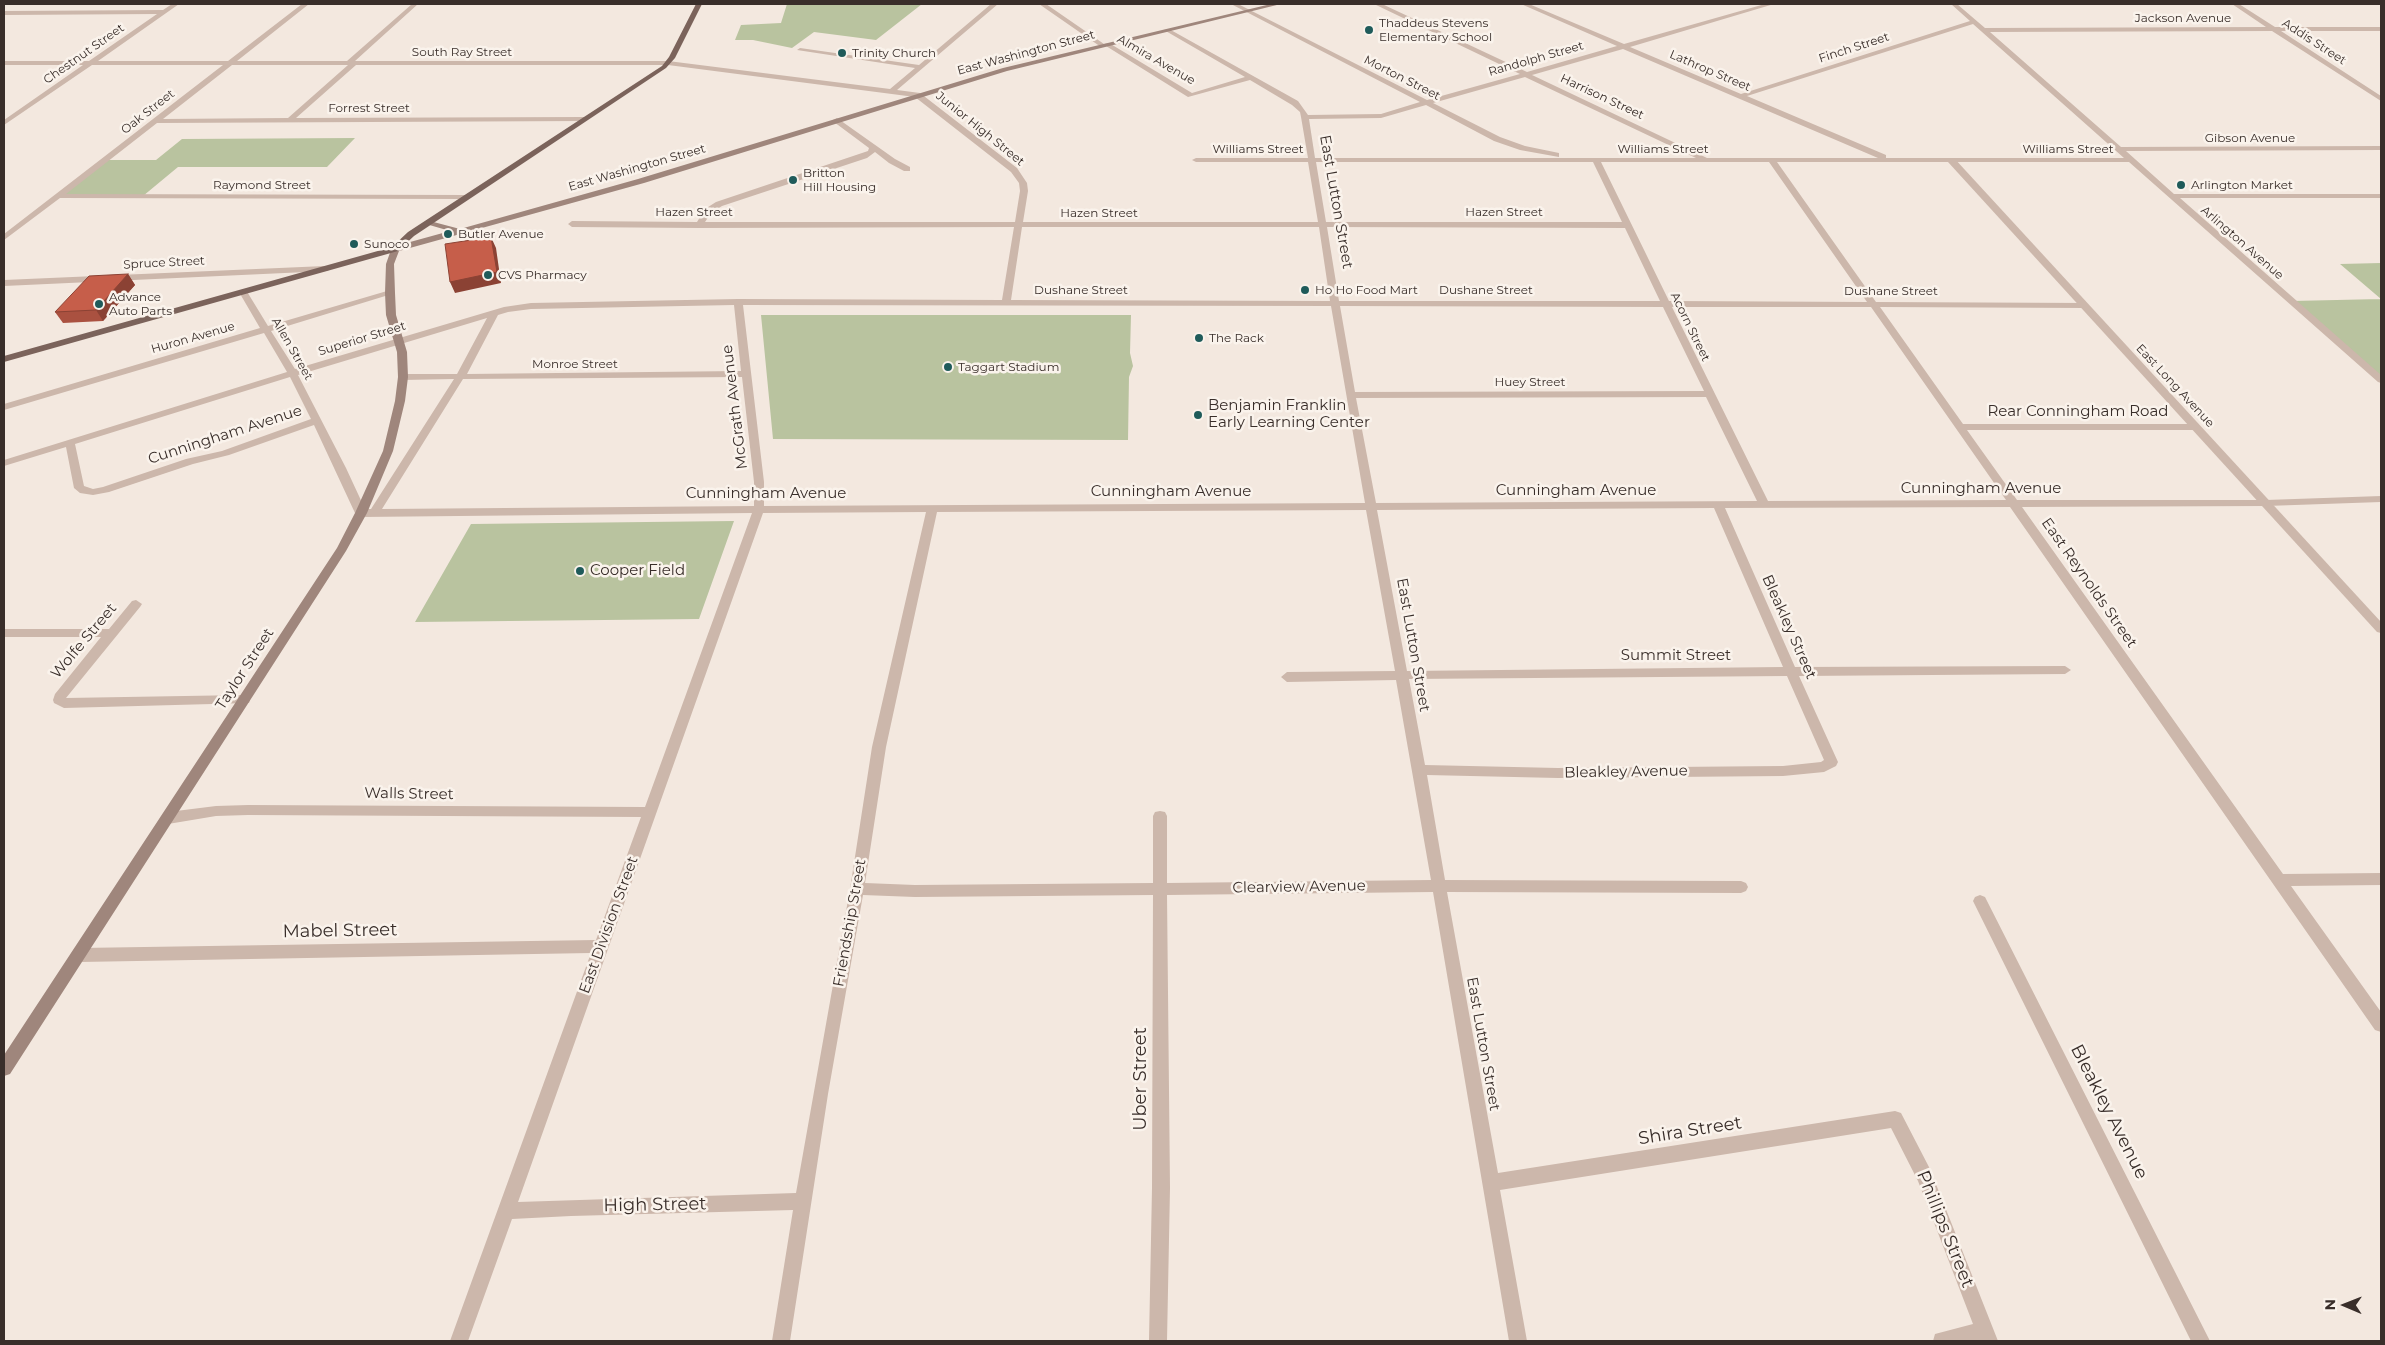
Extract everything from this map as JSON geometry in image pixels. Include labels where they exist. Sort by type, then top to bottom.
[{"type":"main road","points":[[395,249],[429,222],[668,63],[699,4]]},
{"type":"main road","name":"East Washington Street","points":[[4,360],[642,181],[1005,69],[1278,4]]},
{"type":"main road","points":[[872,109],[890,93]]},
{"type":"main road","points":[[429,222],[459,231]]},
{"type":"main road","name":"Taylor Street","points":[[4,1069],[80,955],[342,548],[361,513],[388,451],[400,401],[403,377],[399,340],[392,315],[390,293],[390,264],[395,249]]},
{"type":"street","name":"Chestnut Street","points":[[4,123],[176,4]]},
{"type":"street","name":"Oak Street","points":[[4,238],[306,4]]},
{"type":"street","points":[[290,120],[415,4]]},
{"type":"street","points":[[890,93],[995,4]]},
{"type":"street","name":"Almira Avenue","points":[[1042,4],[1105,45],[1191,95],[1251,78]]},
{"type":"street","name":"Morton Street","points":[[1234,4],[1497,139],[1523,148],[1555,155],[1564,160]]},
{"type":"street","name":"Harrison Street","points":[[1377,4],[1708,160]]},
{"type":"street","points":[[1527,5],[1542,4]]},
{"type":"street","name":"Randolph Street","points":[[1305,117],[1381,116],[1771,4]]},
{"type":"street","name":"Arlington Avenue","points":[[1954,4],[2381,380]]},
{"type":"street","name":"Addis Street","points":[[2235,4],[2381,98]]},
{"type":"street","name":"Lathrop Street","points":[[1527,5],[1888,159]]},
{"type":"street","points":[[4,12],[164,12]]},
{"type":"street","name":"Finch Street","points":[[1741,96],[1974,22]]},
{"type":"street","name":"Jackson Avenue","points":[[1984,30],[2381,29]]},
{"type":"street","name":"East Lutton Street","points":[[1167,30],[1299,106],[1305,117],[1351,395],[1440,886],[1518,1341]]},
{"type":"street","points":[[800,50],[921,67]]},
{"type":"street","name":"South Ray Street","points":[[4,63],[668,63],[917,95]]},
{"type":"street","name":"Junior High Street","points":[[917,95],[1014,170],[1020,178],[1024,191],[1006,303]]},
{"type":"street","name":"Forrest Street","points":[[155,121],[584,119]]},
{"type":"street","points":[[837,120],[873,148],[906,169]]},
{"type":"street","points":[[699,225],[708,211],[719,204],[868,154],[873,148]]},
{"type":"street","name":"Gibson Avenue","points":[[2119,149],[2381,148]]},
{"type":"street","name":"Williams Street","points":[[1196,160],[2130,160]]},
{"type":"street","name":"Acorn Street","points":[[1596,160],[1764,505]]},
{"type":"street","name":"East Reynolds Street","points":[[1771,160],[2381,1025]]},
{"type":"street","name":"East Long Avenue","points":[[1950,160],[2381,629]]},
{"type":"street","name":"Raymond Street","points":[[58,196],[467,197]]},
{"type":"street","points":[[2171,196],[2381,196]]},
{"type":"street","name":"Hazen Street","points":[[572,224],[1019,226],[1626,225]]},
{"type":"street","name":"Spruce Street","points":[[4,283],[325,269]]},
{"type":"street","name":"Allen Street","points":[[243,292],[267,330],[317,420]]},
{"type":"street","name":"Huron Avenue","points":[[4,407],[390,293]]},
{"type":"street","name":"Dushane Street","points":[[738,302],[2084,304]]},
{"type":"street","name":"Superior Street","points":[[4,463],[399,340],[494,313],[532,306],[738,302]]},
{"type":"street","name":"McGrath Avenue","points":[[738,302],[759,482],[759,509]]},
{"type":"street","points":[[374,513],[460,377],[494,313]]},
{"type":"street","name":"Monroe Street","points":[[403,377],[747,374]]},
{"type":"street","name":"Huey Street","points":[[1351,395],[1709,394]]},
{"type":"street","name":"Cunningham Avenue","points":[[70,443],[79,488],[84,491],[93,492],[105,490],[190,461],[225,453],[317,420],[361,513],[932,508],[2266,503],[2381,499]]},
{"type":"street","name":"Rear Conningham Road","points":[[1960,427],[2196,427]]},
{"type":"street","name":"Bleakley Street","points":[[1718,505],[1830,762]]},
{"type":"street","name":"Friendship Street","points":[[781,1341],[820,1094],[857,889],[879,747],[902,636],[932,508]]},
{"type":"street","name":"East Division Street","points":[[459,1341],[759,509]]},
{"type":"street","name":"Wolfe Street","points":[[136,604],[61,694],[59,700],[64,703],[244,700]]},
{"type":"street","points":[[4,633],[112,633]]},
{"type":"street","name":"Summit Street","points":[[1287,677],[2065,670]]},
{"type":"street","name":"Bleakley Avenue","points":[[1419,770],[1558,773],[1783,771],[1824,767],[1830,762]]},
{"type":"street","name":"Walls Street","points":[[168,818],[216,811],[258,810],[650,812]]},
{"type":"street","name":"Uber Street","points":[[1158,1341],[1160,816]]},
{"type":"street","points":[[2279,880],[2381,879]]},
{"type":"street","name":"Clearview Avenue","points":[[857,889],[915,891],[1440,886],[1741,887]]},
{"type":"street","name":"Bleakley Avenue","points":[[1980,901],[2201,1341]]},
{"type":"street","name":"Mabel Street","points":[[80,955],[602,946]]},
{"type":"street","name":"Shira Street","points":[[1491,1183],[1895,1119]]},
{"type":"street","name":"Phillips Street","points":[[1895,1119],[1924,1175],[1987,1336]]},
{"type":"street","name":"High Street","points":[[506,1211],[572,1207],[804,1201]]},
{"type":"street","points":[[1942,1341],[1987,1336]]},
{"type":"green space","points":[[787,4],[922,4],[876,40],[814,32],[792,48],[753,40],[735,40],[741,25],[781,23]]},
{"type":"green space","points":[[355,138],[327,167],[178,167],[143,196],[58,196],[104,160],[156,160],[182,139]]},
{"type":"green space","points":[[2381,263],[2381,299],[2340,264]]},
{"type":"green space","points":[[2381,299],[2381,380],[2292,301]]},
{"type":"green space","name":"Taggart Stadium","points":[[761,315],[1131,315],[1130,353],[1133,366],[1129,377],[1128,440],[773,439]]},
{"type":"green space","name":"Cooper Field","points":[[734,521],[699,619],[415,622],[471,524]]},
{"type":"building","name":"CVS Pharmacy","points":[[491,237],[497,272],[450,282],[445,244]]},
{"type":"building","points":[[128,274],[96,310],[55,312],[89,276]]},
{"type":"place","name":"Thaddeus Stevens Elementary School","points":[[1369,30]]},
{"type":"place","name":"Trinity Church","points":[[842,53]]},
{"type":"place","name":"Britton Hill Housing","points":[[793,180]]},
{"type":"place","name":"Arlington Market","points":[[2181,185]]},
{"type":"place","name":"Butler Avenue","points":[[448,234]]},
{"type":"place","name":"Sunoco","points":[[354,244]]},
{"type":"place","name":"CVS Pharmacy","points":[[488,275]]},
{"type":"place","name":"Ho Ho Food Mart","points":[[1305,290]]},
{"type":"place","name":"Advance Auto Parts","points":[[99,304]]},
{"type":"place","name":"The Rack","points":[[1199,338]]},
{"type":"place","name":"Taggart Stadium","points":[[948,367]]},
{"type":"place","name":"Benjamin Franklin Early Learning Center","points":[[1198,415]]},
{"type":"place","name":"Cooper Field","points":[[580,571]]}]
